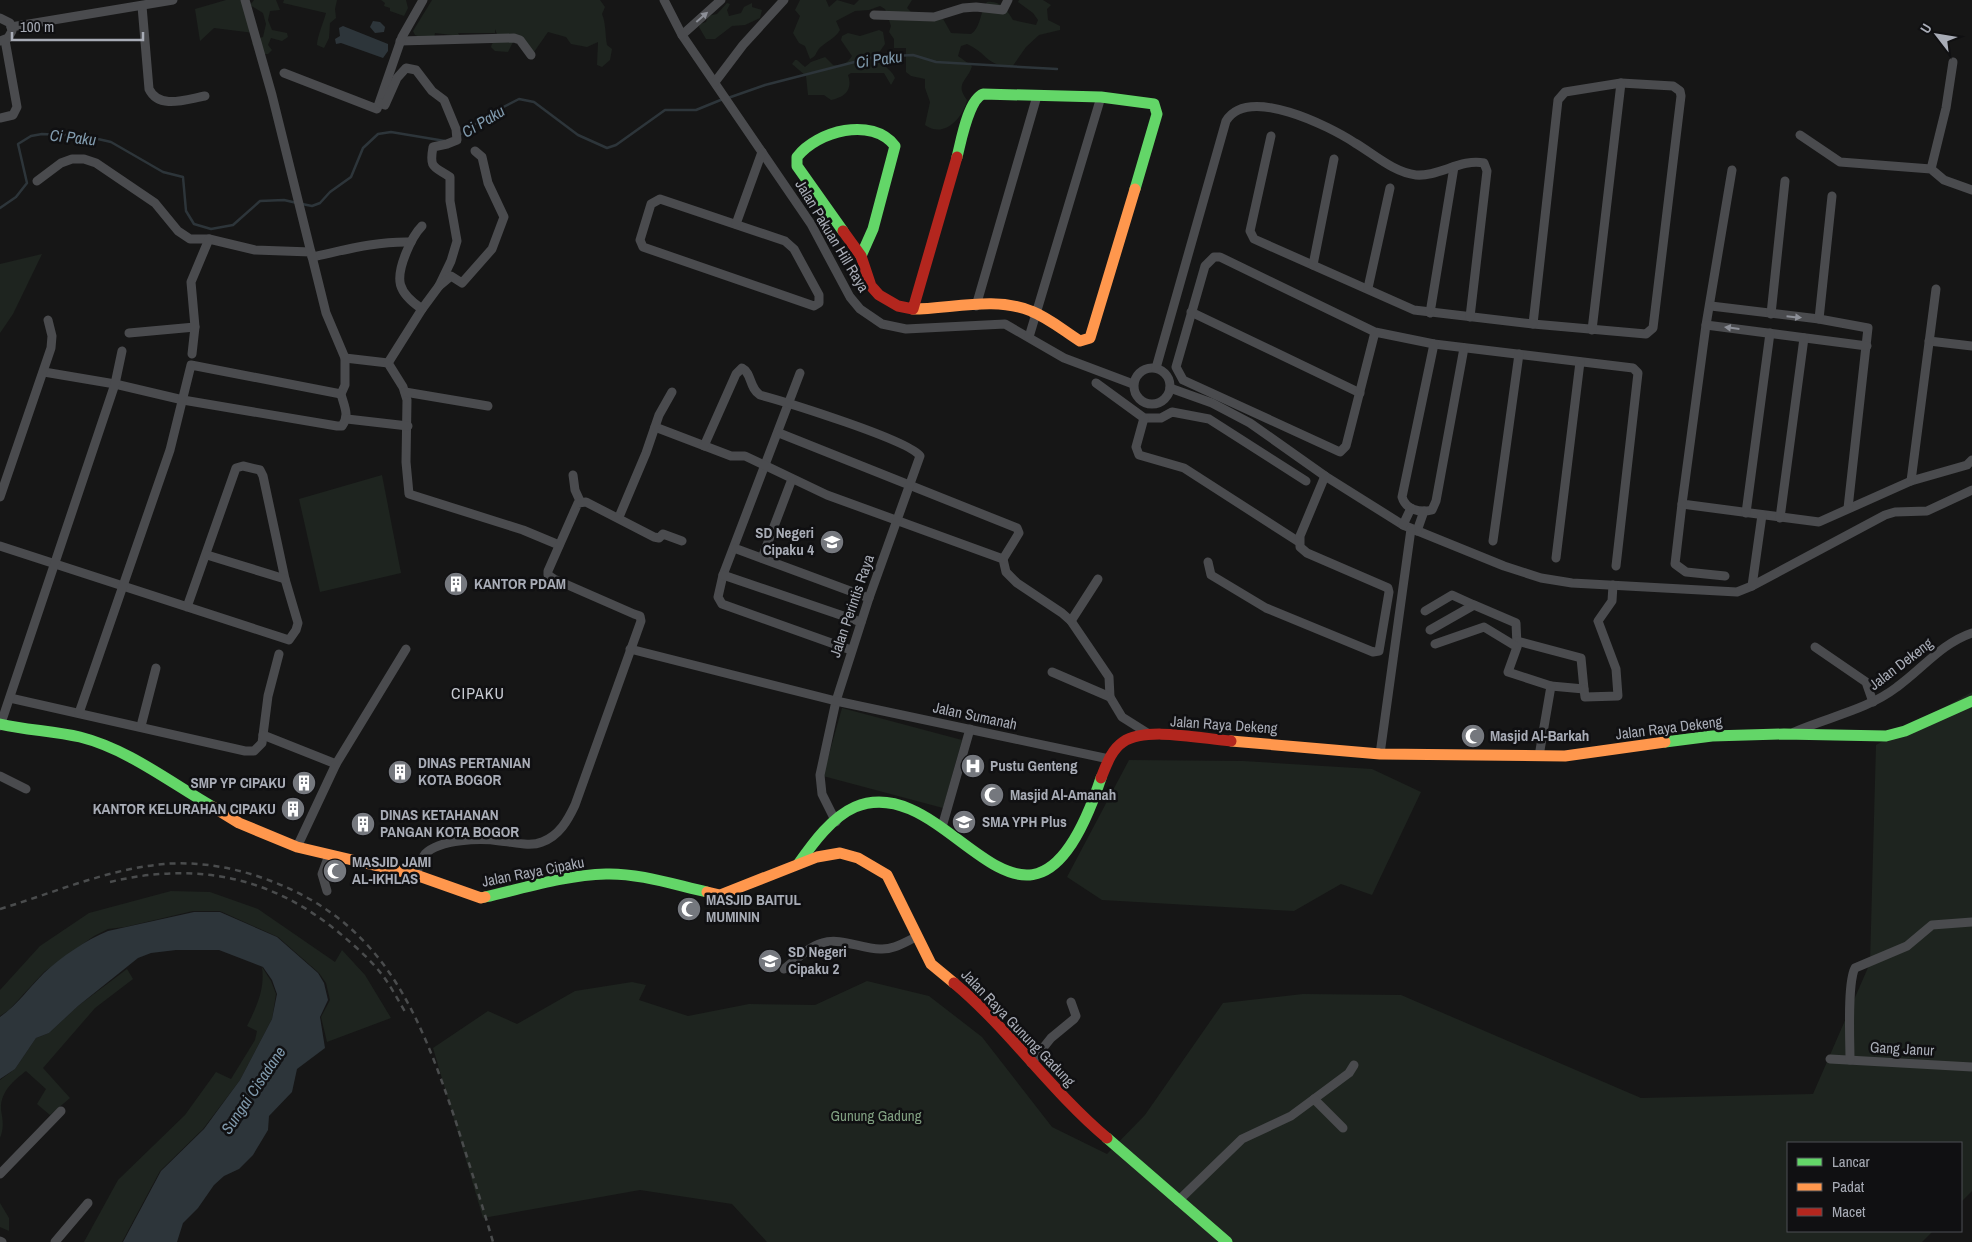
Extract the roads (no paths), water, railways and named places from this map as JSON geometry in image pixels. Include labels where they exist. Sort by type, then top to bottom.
[{"type":"street","points":[[11,27],[173,0]]},
{"type":"street","points":[[44,372],[115,384],[183,400],[337,426],[342,426],[347,418],[341,394],[345,385],[345,358],[326,313],[272,95],[245,0]]},
{"type":"street","points":[[284,73],[377,109],[400,41],[423,0]]},
{"type":"street","name":"Jalan Pakuan Hill Raya","points":[[664,0],[682,35],[811,224],[850,297],[871,318],[882,324],[906,329],[1005,324],[1064,358],[1134,384]]},
{"type":"street","points":[[682,35],[721,0]]},
{"type":"street","points":[[717,85],[742,45],[784,0]]},
{"type":"street","points":[[874,15],[934,17],[976,6],[1003,10],[1008,0]]},
{"type":"street","points":[[142,6],[149,89],[152,95],[165,102],[205,96]]},
{"type":"street","points":[[0,18],[7,20],[11,27],[10,35],[2,41],[17,107],[12,115],[0,118]]},
{"type":"street","points":[[400,41],[514,38],[520,40],[531,55]]},
{"type":"street","points":[[1930,168],[1946,108],[1953,62]]},
{"type":"street","points":[[380,103],[385,105],[397,78],[406,68],[416,70],[444,100],[456,129],[457,140],[433,147],[430,161],[436,170],[450,177],[450,201],[456,234],[451,261],[439,286],[388,362]]},
{"type":"street","points":[[1592,330],[1621,83]]},
{"type":"street","points":[[1272,136],[1250,231],[1251,236],[1368,288],[1399,305],[1430,313],[1470,317],[1533,324],[1592,330],[1646,334],[1653,328],[1656,312],[1681,96],[1680,91],[1673,86],[1621,83],[1565,92],[1558,100],[1533,324]]},
{"type":"street","points":[[861,256],[873,229],[895,150],[893,143],[887,138],[860,128],[846,127],[832,131],[800,153],[796,162],[861,256],[872,286],[879,295],[898,306],[913,309],[942,310],[976,306],[1016,307],[1035,313],[1062,328],[1080,341],[1090,338],[1157,114],[1157,108],[1148,101],[1101,96],[984,94],[974,102],[913,309]]},
{"type":"street","points":[[976,306],[1037,96]]},
{"type":"street","points":[[1029,337],[1101,96]]},
{"type":"street","points":[[1156,368],[1226,121],[1234,111],[1254,106],[1268,107],[1314,120],[1356,143],[1394,168],[1416,175],[1480,162],[1486,166],[1487,171],[1470,317]]},
{"type":"street","points":[[1800,135],[1840,162],[1930,168],[1944,180],[1972,190]]},
{"type":"street","points":[[439,286],[451,276],[462,283],[492,249],[504,217],[488,183],[482,157],[475,151]]},
{"type":"street","points":[[736,224],[762,152]]},
{"type":"street","points":[[37,181],[61,162],[72,159],[91,160],[156,203],[183,236],[190,240],[209,239],[256,250],[311,254],[392,241],[411,242]]},
{"type":"street","points":[[1313,265],[1334,160]]},
{"type":"street","points":[[1430,313],[1454,168]]},
{"type":"street","points":[[1725,576],[1686,572],[1675,564],[1706,325],[1732,170]]},
{"type":"street","points":[[1770,314],[1785,181]]},
{"type":"street","points":[[1368,288],[1390,188]]},
{"type":"street","points":[[1819,319],[1832,196]]},
{"type":"street","points":[[656,200],[736,224],[780,238],[789,244],[819,295],[819,303],[814,306],[646,249],[640,240],[651,204],[656,200]]},
{"type":"street","points":[[422,226],[411,242],[398,273],[400,287],[410,301],[422,309]]},
{"type":"street","points":[[192,354],[195,327],[190,282],[209,239]]},
{"type":"street","points":[[1375,332],[1346,446],[1344,450],[1336,452],[1183,380],[1176,367],[1205,266],[1214,257],[1220,257],[1375,332],[1434,344],[1633,368],[1638,373],[1616,566]]},
{"type":"street","points":[[1911,481],[1936,289]]},
{"type":"street","points":[[1710,306],[1866,326],[1869,330],[1848,508]]},
{"type":"street","points":[[1191,312],[1360,393]]},
{"type":"street","points":[[0,497],[44,372],[52,336],[48,320]]},
{"type":"street","points":[[1706,325],[1867,346]]},
{"type":"street","points":[[129,333],[195,327]]},
{"type":"street","points":[[1746,513],[1770,333]]},
{"type":"street","points":[[1780,518],[1804,338]]},
{"type":"street","points":[[1930,341],[1972,346]]},
{"type":"street","points":[[1380,754],[1410,528],[1410,508],[1402,497],[1434,344]]},
{"type":"street","points":[[1410,508],[1424,511],[1432,510],[1436,501],[1464,348]]},
{"type":"street","points":[[0,725],[115,384],[122,351]]},
{"type":"street","points":[[1493,541],[1519,354]]},
{"type":"street","points":[[345,358],[388,362]]},
{"type":"street","points":[[388,362],[405,392],[408,426],[406,462],[409,494],[523,530],[559,545]]},
{"type":"street","points":[[1556,558],[1580,362]]},
{"type":"street","points":[[78,712],[170,450],[191,364],[341,394]]},
{"type":"street","points":[[704,446],[740,368],[746,370],[751,386],[757,392],[789,402]]},
{"type":"street","points":[[1156,368],[1167,375],[1170,388],[1161,402],[1150,404],[1140,400],[1134,390],[1134,384],[1141,371],[1156,368]]},
{"type":"street","points":[[800,373],[724,575],[718,597],[722,604],[851,650]]},
{"type":"street","points":[[1096,383],[1144,418],[1161,418],[1172,412],[1209,419],[1306,481]]},
{"type":"street","points":[[1170,388],[1212,402],[1244,419],[1325,476],[1410,528],[1504,566],[1542,578],[1572,583],[1728,592],[1752,586],[1885,515],[1894,512],[1927,511],[1972,490]]},
{"type":"street","points":[[405,392],[488,406]]},
{"type":"street","points":[[619,517],[659,415],[672,392]]},
{"type":"street","name":"Jalan Perintis Raya","points":[[789,402],[896,440],[917,451],[920,460],[869,598],[836,701],[822,762],[820,785],[822,794],[836,822]]},
{"type":"street","points":[[347,418],[408,426]]},
{"type":"street","points":[[1144,418],[1136,447],[1139,455],[1184,468],[1299,542]]},
{"type":"street","points":[[655,427],[731,456],[745,456],[792,479],[1003,559]]},
{"type":"street","points":[[779,433],[1018,528],[1019,533],[1003,559],[1006,572],[1017,583],[1062,613],[1071,622],[1109,677],[1110,697],[1122,717],[1133,726],[1149,734]]},
{"type":"street","points":[[1682,504],[1819,522],[1911,481],[1967,465],[1972,460]]},
{"type":"street","points":[[0,546],[123,588],[289,640],[296,630],[298,623],[285,579],[263,476],[260,470],[243,466],[236,468],[187,608]]},
{"type":"street","points":[[416,875],[424,855],[430,850],[454,841],[490,839],[533,844],[542,842],[562,828],[575,805],[641,621],[640,616],[551,577],[548,571],[580,501],[575,490],[573,475]]},
{"type":"street","points":[[1208,562],[1211,576],[1266,608],[1373,652],[1379,651],[1389,592],[1388,588],[1306,553],[1300,547],[1299,542],[1325,476]]},
{"type":"street","points":[[762,558],[792,479]]},
{"type":"street","points":[[580,501],[584,501],[619,517],[654,537],[659,538],[662,534],[682,541]]},
{"type":"street","points":[[1410,528],[1424,511]]},
{"type":"street","points":[[1752,586],[1762,515]]},
{"type":"street","points":[[734,548],[869,598]]},
{"type":"street","points":[[206,555],[285,579]]},
{"type":"street","points":[[724,575],[861,622]]},
{"type":"street","points":[[1071,622],[1098,580]]},
{"type":"street","points":[[1435,644],[1484,627],[1517,644],[1580,658],[1585,697],[1618,696],[1616,669],[1598,621],[1612,601],[1613,586]]},
{"type":"street","points":[[1425,611],[1452,595],[1516,623],[1517,644],[1508,672],[1551,686],[1584,689]]},
{"type":"street","points":[[1430,630],[1474,604]]},
{"type":"street","name":"Jalan Dekeng","points":[[1790,734],[1873,702],[1898,687],[1925,662],[1954,642],[1972,634]]},
{"type":"street","points":[[1815,647],[1866,682],[1873,702]]},
{"type":"street","points":[[297,848],[336,764],[406,649]]},
{"type":"street","name":"Jalan Sumanah","points":[[630,649],[836,701],[1109,759]]},
{"type":"street","points":[[10,698],[250,752],[259,749],[263,735],[268,696],[279,654]]},
{"type":"street","points":[[141,726],[156,668]]},
{"type":"street","points":[[1052,672],[1110,697]]},
{"type":"street","points":[[1539,756],[1551,686]]},
{"type":"street","name":"Jalan Raya Dekeng","points":[[799,863],[808,849],[836,822],[855,807],[871,803],[911,810],[925,816],[991,865],[1005,873],[1028,875],[1044,872],[1061,857],[1074,839],[1090,808],[1109,759],[1121,743],[1129,738],[1149,734],[1380,754],[1565,756],[1712,736],[1767,734],[1886,736],[1904,731],[1972,701]]},
{"type":"street","name":"Jalan Raya Cipaku","points":[[0,725],[79,737],[101,744],[126,756],[239,823],[297,848],[416,875],[481,898],[573,877],[607,874],[639,877],[720,895],[799,863]]},
{"type":"street","points":[[942,827],[970,729]]},
{"type":"street","points":[[263,735],[336,764]]},
{"type":"street","points":[[0,776],[26,789]]},
{"type":"street","name":"Jalan Raya Gunung Gadung","points":[[799,863],[840,853],[870,864],[887,875],[931,964],[972,998],[1031,1063],[1098,1131],[1227,1242]]},
{"type":"street","points":[[327,891],[322,874],[329,855]]},
{"type":"street","points":[[1850,1060],[1851,1000],[1855,968],[1907,946],[1929,926],[1972,922]]},
{"type":"street","points":[[784,969],[810,948],[824,942],[836,941],[880,949],[897,946],[916,937]]},
{"type":"street","points":[[1031,1063],[1051,1038],[1076,1016],[1071,1002]]},
{"type":"street","name":"Gang Janur","points":[[1830,1059],[1972,1067]]},
{"type":"street","points":[[1178,1201],[1242,1139],[1291,1116],[1349,1073],[1354,1065]]},
{"type":"street","points":[[1314,1099],[1343,1128]]},
{"type":"street","points":[[0,1174],[61,1111]]},
{"type":"street","points":[[55,1242],[88,1203]]},
{"type":"water","points":[[373,21],[380,22],[385,27],[384,32],[375,33],[370,27]]},
{"type":"water","points":[[343,26],[388,44],[388,51],[383,58],[341,43],[336,44],[335,39],[340,36],[339,28]]},
{"type":"water","name":"Sungai Cisadane","points":[[194,912],[220,912],[277,937],[318,973],[324,983],[328,1000],[320,1017],[325,1048],[297,1069],[292,1092],[269,1116],[268,1130],[253,1155],[239,1169],[224,1176],[214,1185],[198,1208],[183,1223],[177,1242],[123,1242],[161,1171],[204,1129],[240,1080],[272,1019],[277,994],[272,980],[263,967],[219,950],[176,950],[151,953],[138,958],[78,1006],[49,1033],[36,1038],[15,1069],[0,1079],[0,1017],[51,967],[74,949],[91,939],[108,931]]},
{"type":"waterway","name":"Ci Paku","points":[[728,98],[765,85],[874,57],[913,55],[936,62],[1057,69]]},
{"type":"waterway","name":"Ci Paku","points":[[459,135],[492,113],[519,99],[534,102],[578,135],[607,148],[616,145],[665,110],[696,110],[723,99]]},
{"type":"waterway","name":"Ci Paku","points":[[302,204],[312,206],[320,203],[330,192],[351,177],[363,148],[378,134],[391,132],[445,141]]},
{"type":"waterway","name":"Ci Paku","points":[[0,208],[16,197],[27,183],[18,144],[31,136],[42,134],[85,136],[111,142],[163,172],[183,177],[186,211],[194,224],[211,229],[233,225],[260,201],[284,200],[297,203]]},
{"type":"railway","points":[[0,909],[101,876],[143,867],[178,863],[218,866],[245,872],[271,881],[310,899],[342,921],[369,947],[392,976],[411,1008],[427,1043],[455,1119],[493,1242]]},
{"type":"railway","points":[[110,882],[174,873],[204,874],[234,879],[262,887],[290,900],[317,916],[343,936],[379,970],[407,1015]]},
{"type":"place","name":"SD Negeri Cipaku 4","points":[[832,542]]},
{"type":"place","name":"KANTOR PDAM","points":[[456,584]]},
{"type":"place","name":"Masjid Al-Barkah","points":[[1473,736]]},
{"type":"place","name":"Pustu Genteng","points":[[973,766]]},
{"type":"place","name":"DINAS PERTANIAN KOTA BOGOR","points":[[400,772]]},
{"type":"place","name":"SMP YP CIPAKU","points":[[304,783]]},
{"type":"place","name":"Masjid Al-Amanah","points":[[992,795]]},
{"type":"place","name":"KANTOR KELURAHAN CIPAKU","points":[[293,809]]},
{"type":"place","name":"SMA YPH Plus","points":[[964,822]]},
{"type":"place","name":"DINAS KETAHANAN PANGAN KOTA BOGOR","points":[[363,824]]},
{"type":"place","name":"MASJID JAMI AL-IKHLAS","points":[[335,871]]},
{"type":"place","name":"MASJID BAITUL MUMININ","points":[[689,909]]},
{"type":"place","name":"SD Negeri Cipaku 2","points":[[770,961]]},
{"type":"district","name":"CIPAKU","points":[[478,693]]},
{"type":"park label","name":"Gunung Gadung","points":[[876,1116]]}]
